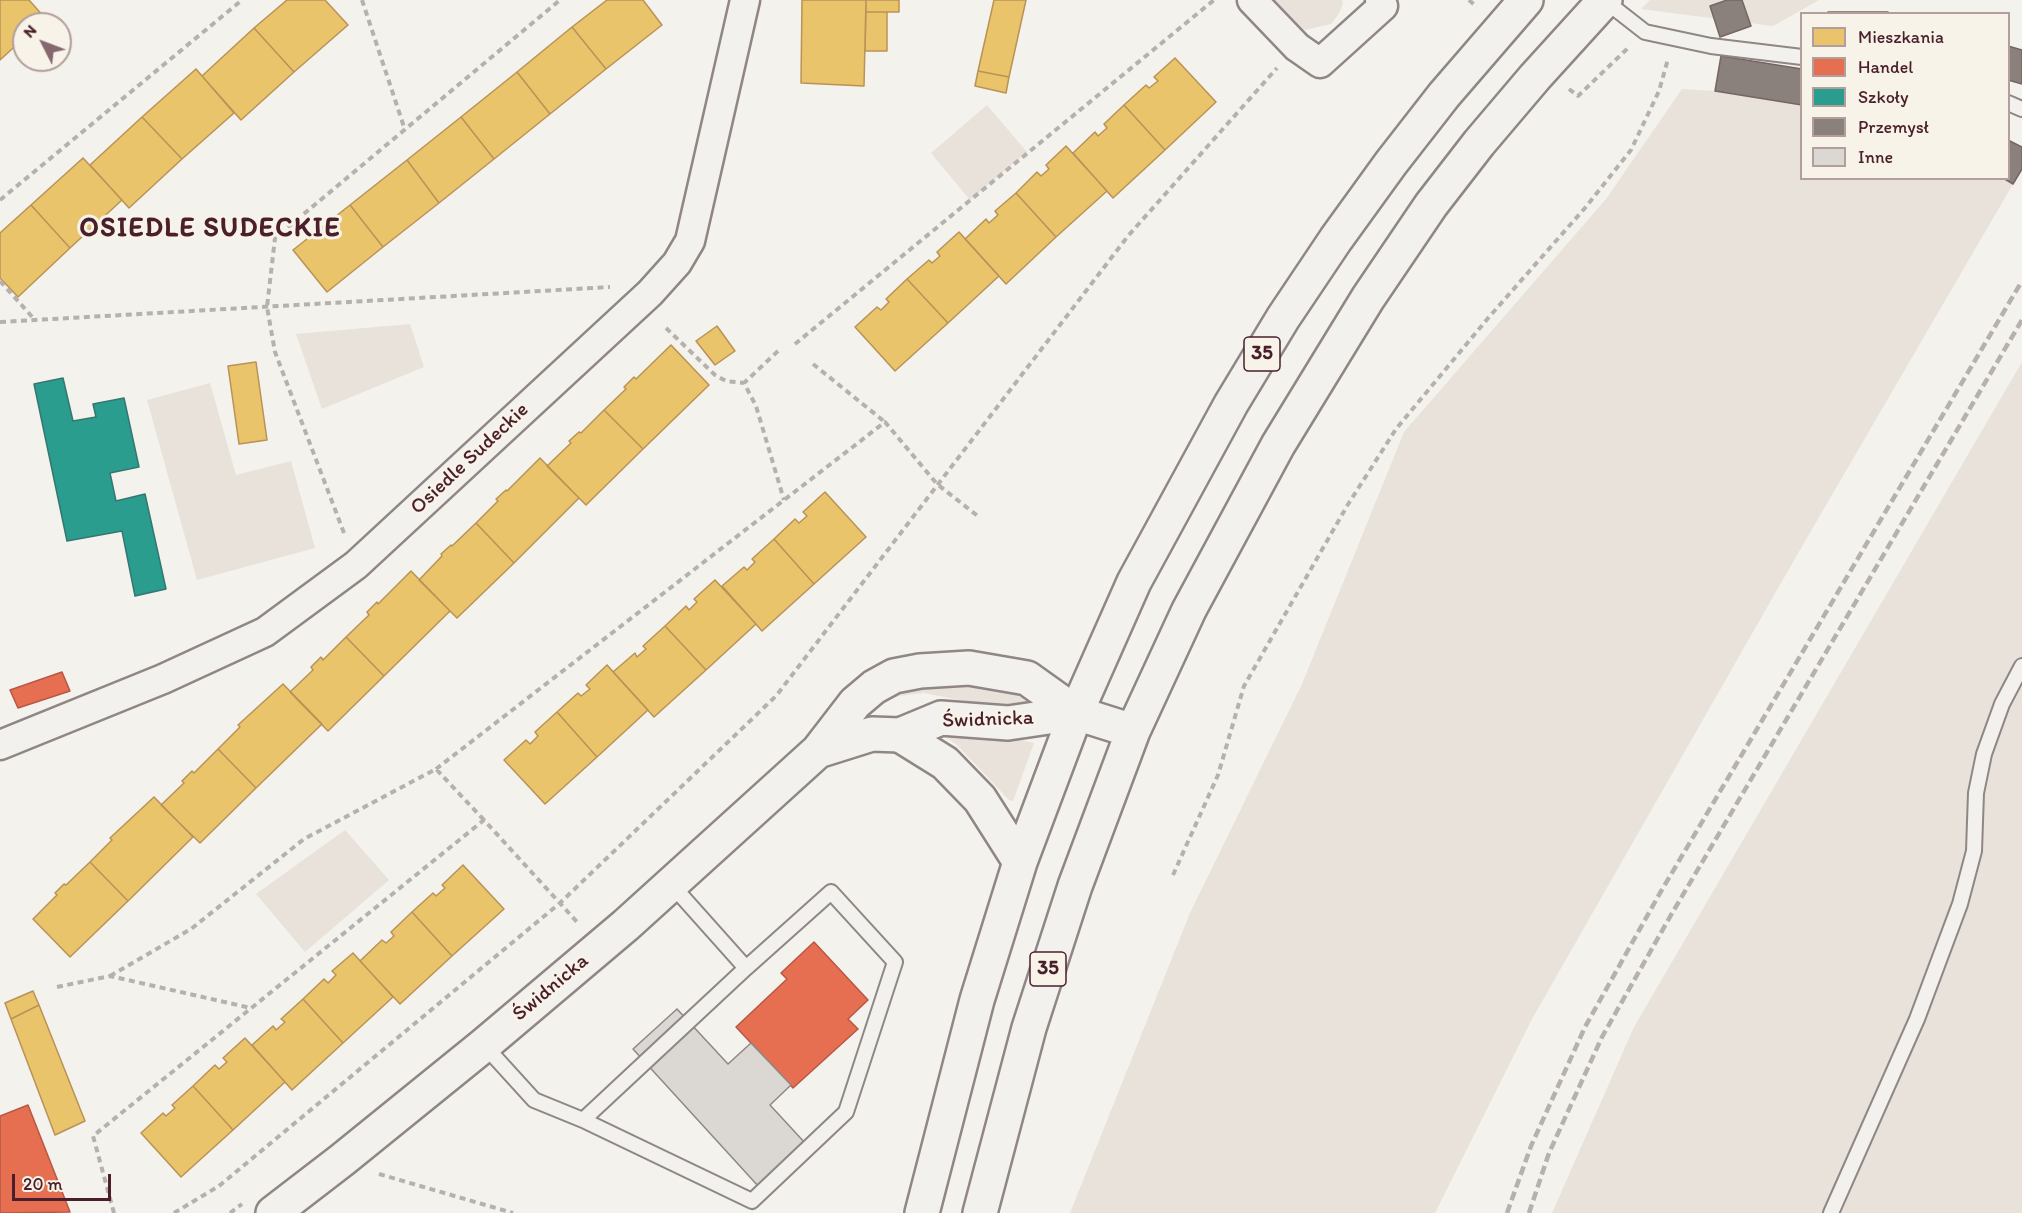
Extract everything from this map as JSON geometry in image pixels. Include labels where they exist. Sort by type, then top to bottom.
[{"type":"main road","name":"35","points":[[922,1213],[977,1000],[1020,862],[1076,713],[1134,582],[1231,404],[1283,318],[1336,239],[1391,163],[1492,37],[1526,0]]},
{"type":"main road","name":"35","points":[[980,1213],[1029,1028],[1075,886],[1133,732],[1189,610],[1278,445],[1368,298],[1431,205],[1534,77],[1604,0]]},
{"type":"main road","name":"Świdnicka","points":[[273,1213],[350,1154],[484,1045],[600,947],[818,751],[855,703],[874,687],[894,676],[920,671],[969,668],[1027,678],[1076,713]]},
{"type":"main road","points":[[1076,713],[1133,732]]},
{"type":"main road","name":"Świdnicka","points":[[818,751],[872,735],[900,735],[941,718],[1008,723],[1076,713]]},
{"type":"main road","points":[[900,735],[945,763],[980,799],[1020,862]]},
{"type":"street","name":"Osiedle Sudeckie","points":[[0,745],[152,684],[266,632],[356,565],[650,293],[677,263],[690,241],[745,0]]},
{"type":"street","points":[[1252,0],[1297,47],[1320,63],[1387,2]]},
{"type":"lane","points":[[1604,0],[1645,32],[1711,46],[1800,57]]},
{"type":"lane","points":[[1831,1213],[1917,1019],[1960,904],[1974,850],[1976,793],[1984,754],[2002,704],[2022,666]]},
{"type":"lane","points":[[671,884],[746,968]]},
{"type":"lane","points":[[484,1045],[534,1100],[584,1120],[752,1202],[846,1112],[895,962],[831,892],[746,968],[584,1120]]},
{"type":"path","points":[[0,200],[242,0]]},
{"type":"path","points":[[362,0],[405,130]]},
{"type":"path","points":[[356,565],[275,352],[267,307],[274,238],[560,0]]},
{"type":"path","points":[[795,345],[1214,0]]},
{"type":"path","points":[[1564,84],[1578,96],[1645,32]]},
{"type":"path","points":[[1173,875],[1218,775],[1244,686],[1347,506],[1396,429],[1585,208],[1631,150],[1659,91],[1673,38]]},
{"type":"path","points":[[174,1213],[219,1186],[560,903],[776,696],[1128,236],[1281,63]]},
{"type":"path","points":[[0,281],[35,320]]},
{"type":"path","points":[[0,322],[636,286],[650,293]]},
{"type":"path","points":[[666,328],[715,375],[726,381],[744,383],[778,351]]},
{"type":"path","points":[[813,364],[885,422],[937,484],[979,517]]},
{"type":"path","points":[[744,383],[756,406],[784,500]]},
{"type":"path","points":[[57,987],[110,976],[191,930],[304,839],[436,769],[885,422]]},
{"type":"path","points":[[436,769],[600,947]]},
{"type":"path","points":[[114,1213],[93,1136],[484,820]]},
{"type":"path","points":[[110,976],[251,1008]]},
{"type":"path","points":[[394,1178],[499,1211],[513,1213]]},
{"type":"shaded area","points":[[1273,0],[1342,0],[1343,4],[1331,24],[1305,30],[1299,28]]},
{"type":"shaded area","points":[[1650,0],[1819,0],[1773,26],[1641,9]]},
{"type":"shaded area","points":[[1682,89],[1715,91],[1800,105],[1800,180],[2006,180],[2013,184],[1797,555],[1532,1019],[1435,1213],[1070,1213],[1190,913],[1302,684],[1404,432],[1606,199]]},
{"type":"shaded area","points":[[987,105],[1027,152],[970,200],[931,153]]},
{"type":"shaded area","points":[[410,324],[424,367],[322,409],[296,334]]},
{"type":"shaded area","points":[[2022,362],[2022,1213],[1552,1213],[1634,1027]]},
{"type":"shaded area","points":[[210,383],[236,475],[291,461],[315,548],[197,580],[147,400]]},
{"type":"shaded area","points":[[934,682],[1044,692],[1042,716],[924,693],[899,696],[872,707],[877,696]]},
{"type":"shaded area","points":[[972,729],[1034,743],[1013,801],[1009,800],[956,744],[938,732]]},
{"type":"shaded area","points":[[345,830],[389,880],[305,952],[256,894]]},
{"type":"building: Mieszkania","points":[[0,0],[29,0],[40,12],[12,12],[12,49],[0,60]]},
{"type":"building: Mieszkania","points":[[287,0],[325,0],[348,25],[294,72],[254,28]]},
{"type":"building: Mieszkania","points":[[607,0],[643,0],[662,25],[606,69],[572,27]]},
{"type":"building: Mieszkania","points":[[802,0],[866,0],[864,86],[801,83]]},
{"type":"building: Mieszkania","points":[[866,0],[899,0],[899,12],[866,12]]},
{"type":"building: Mieszkania","points":[[994,0],[1026,0],[1009,77],[978,71]]},
{"type":"building: Mieszkania","points":[[866,12],[887,12],[887,51],[865,51]]},
{"type":"building: Mieszkania","points":[[572,27],[606,69],[550,114],[517,72]]},
{"type":"building: Mieszkania","points":[[254,28],[294,72],[241,120],[202,76]]},
{"type":"building: Mieszkania","points":[[1175,58],[1216,102],[1165,150],[1124,105],[1146,85],[1149,88],[1158,81],[1154,77]]},
{"type":"building: Mieszkania","points":[[196,69],[234,113],[182,159],[142,117]]},
{"type":"building: Mieszkania","points":[[978,71],[1009,77],[1006,93],[975,86]]},
{"type":"building: Mieszkania","points":[[517,72],[550,114],[494,159],[461,117]]},
{"type":"building: Mieszkania","points":[[1124,105],[1165,150],[1113,198],[1073,153],[1095,132],[1098,136],[1107,128],[1104,124]]},
{"type":"building: Mieszkania","points":[[142,117],[182,159],[129,208],[90,165]]},
{"type":"building: Mieszkania","points":[[461,117],[494,159],[439,203],[407,160]]},
{"type":"building: Mieszkania","points":[[1066,146],[1107,191],[1056,237],[1016,193],[1037,172],[1041,176],[1049,169],[1046,165]]},
{"type":"building: Mieszkania","points":[[83,158],[122,200],[70,248],[31,205]]},
{"type":"building: Mieszkania","points":[[407,160],[439,203],[383,247],[350,205]]},
{"type":"building: Mieszkania","points":[[1016,193],[1056,237],[1006,284],[965,239],[986,219],[989,223],[998,215],[995,211]]},
{"type":"building: Mieszkania","points":[[31,205],[70,248],[18,297],[0,278],[0,233]]},
{"type":"building: Mieszkania","points":[[350,205],[383,247],[327,292],[293,250]]},
{"type":"building: Mieszkania","points":[[959,232],[999,276],[948,323],[907,279],[929,260],[932,263],[940,256],[937,252]]},
{"type":"building: Mieszkania","points":[[907,279],[948,323],[895,371],[855,327],[877,307],[881,310],[889,302],[886,299]]},
{"type":"building: Mieszkania","points":[[717,326],[735,351],[715,365],[696,341]]},
{"type":"building: Mieszkania","points":[[671,345],[709,385],[643,449],[604,410],[626,389],[624,387],[634,377],[636,379]]},
{"type":"building: Mieszkania","points":[[256,362],[267,440],[239,444],[228,366]]},
{"type":"building: Mieszkania","points":[[604,410],[643,449],[586,505],[547,466],[571,443],[569,441],[579,432],[581,433]]},
{"type":"building: Mieszkania","points":[[540,458],[579,498],[514,563],[476,523],[498,501],[496,499]]},
{"type":"building: Mieszkania","points":[[825,492],[866,537],[814,584],[774,539],[795,519],[799,523],[807,516],[803,512]]},
{"type":"building: Mieszkania","points":[[476,523],[514,563],[457,618],[419,580],[442,556],[441,554]]},
{"type":"building: Mieszkania","points":[[774,539],[814,584],[762,631],[722,586],[744,567],[747,570],[755,562],[752,559]]},
{"type":"building: Mieszkania","points":[[411,571],[450,611],[384,676],[346,637],[369,615],[367,612]]},
{"type":"building: Mieszkania","points":[[715,580],[756,624],[706,670],[665,626],[686,606],[689,610],[697,602],[694,599]]},
{"type":"building: Mieszkania","points":[[665,626],[706,670],[654,717],[613,672],[635,653],[637,657],[646,649],[643,646]]},
{"type":"building: Mieszkania","points":[[346,637],[384,676],[328,731],[290,692],[313,670],[311,667],[321,657],[323,660]]},
{"type":"building: Mieszkania","points":[[607,665],[648,710],[597,757],[557,712],[578,693],[581,696],[590,689],[586,685]]},
{"type":"building: Mieszkania","points":[[283,684],[322,724],[256,788],[218,749],[240,727],[238,725]]},
{"type":"building: Mieszkania","points":[[557,712],[597,757],[545,804],[504,760],[526,740],[530,744],[538,736],[535,732]]},
{"type":"building: Mieszkania","points":[[218,749],[256,788],[200,843],[161,805],[184,783],[182,781],[192,771],[194,773]]},
{"type":"building: Mieszkania","points":[[154,797],[193,837],[128,901],[90,862],[112,840],[110,838]]},
{"type":"building: Mieszkania","points":[[90,862],[128,901],[70,957],[33,919],[57,895],[55,893],[64,884],[66,885]]},
{"type":"building: Mieszkania","points":[[463,865],[504,909],[452,956],[412,912],[433,893],[436,896],[445,888],[442,885]]},
{"type":"building: Mieszkania","points":[[412,912],[452,956],[400,1004],[360,961],[382,940],[386,943],[394,936],[391,932]]},
{"type":"building: Mieszkania","points":[[353,953],[393,997],[343,1043],[303,999],[324,979],[328,983],[336,975],[332,971]]},
{"type":"building: Mieszkania","points":[[33,991],[39,1005],[11,1019],[5,1003]]},
{"type":"building: Mieszkania","points":[[303,999],[343,1043],[292,1090],[252,1045],[273,1026],[276,1030],[285,1022],[281,1019]]},
{"type":"building: Mieszkania","points":[[39,1005],[85,1121],[55,1135],[11,1019]]},
{"type":"building: Mieszkania","points":[[245,1038],[285,1082],[233,1130],[193,1086],[215,1065],[219,1069],[227,1062],[223,1058]]},
{"type":"building: Mieszkania","points":[[193,1086],[233,1130],[181,1177],[141,1133],[163,1113],[166,1116],[175,1108],[172,1105]]},
{"type":"building: Handel","points":[[62,672],[70,691],[18,708],[10,690]]},
{"type":"building: Handel","points":[[814,942],[868,1000],[848,1019],[858,1029],[793,1088],[736,1027],[787,979],[781,973]]},
{"type":"building: Handel","points":[[28,1105],[70,1212],[0,1213],[0,1116]]},
{"type":"building: Szkoły","points":[[63,378],[73,421],[96,417],[93,404],[124,398],[139,467],[110,473],[116,501],[145,494],[166,589],[135,596],[122,531],[67,541],[34,384]]},
{"type":"building: Przemysł","points":[[1727,0],[1742,0],[1751,26],[1720,37],[1710,6]]},
{"type":"building: Przemysł","points":[[2010,47],[2022,50],[2022,84],[2010,81]]},
{"type":"building: Przemysł","points":[[1721,56],[1800,69],[1800,105],[1715,91]]},
{"type":"building: Przemysł","points":[[2010,141],[2022,147],[2022,169],[2013,184],[2006,180],[2010,180]]},
{"type":"building: Inne","points":[[677,1009],[728,1064],[751,1043],[791,1085],[770,1105],[806,1144],[759,1187],[633,1049]]},
{"type":"railway","points":[[1507,1213],[1531,1146],[1585,1027],[1660,893],[2022,281]]},
{"type":"railway","points":[[1529,1213],[1549,1153],[1602,1037],[1671,915],[2022,320]]},
{"type":"district","name":"OSIEDLE SUDECKIE","points":[[210,229]]}]
